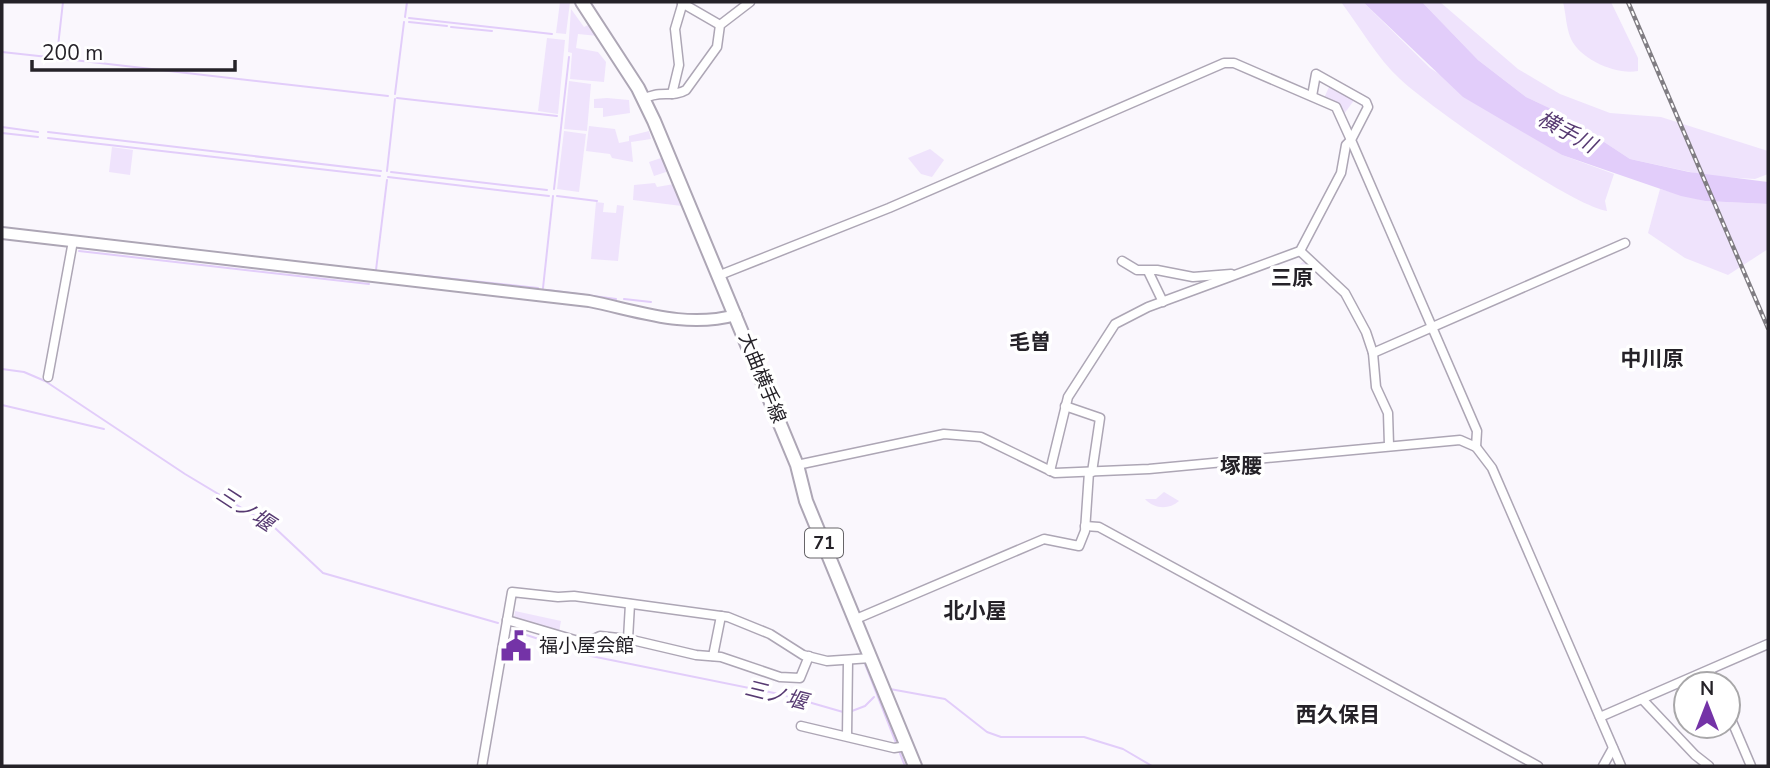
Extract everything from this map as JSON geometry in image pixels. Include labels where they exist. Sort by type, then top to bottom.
[{"type":"main road","name":"大曲横手線","points":[[582,2],[643,99],[720,275],[797,465],[806,500],[915,766]]},
{"type":"street","points":[[672,93],[679,65],[675,29],[683,3],[720,25]]},
{"type":"street","points":[[643,99],[651,94],[686,90],[717,47],[720,25],[747,3]]},
{"type":"street","points":[[720,275],[889,208],[1224,63],[1234,63],[1336,107],[1477,430],[1476,447]]},
{"type":"street","points":[[1050,471],[1065,406],[1115,324],[1163,302],[1300,251],[1341,173],[1346,145],[1368,107],[1366,102],[1316,74],[1312,96]]},
{"type":"street","points":[[2,233],[577,300],[680,321],[714,321],[736,315]]},
{"type":"street","points":[[48,377],[73,241]]},
{"type":"street","points":[[1373,354],[1625,243]]},
{"type":"street","points":[[1300,251],[1345,293],[1373,354],[1376,387],[1388,413],[1389,445]]},
{"type":"street","points":[[1122,261],[1129,268],[1193,277],[1239,274]]},
{"type":"street","points":[[1148,271],[1163,302]]},
{"type":"street","points":[[856,619],[1044,539],[1079,546],[1085,526],[1090,472],[1100,418],[1065,406]]},
{"type":"street","points":[[797,465],[944,434],[981,437],[1050,471],[1090,472],[1460,440],[1476,447],[1492,468],[1621,766]]},
{"type":"street","points":[[1085,526],[1099,527],[1538,766]]},
{"type":"street","points":[[482,766],[512,592],[721,616],[770,634],[809,656],[848,661],[871,658]]},
{"type":"street","points":[[628,639],[630,604]]},
{"type":"street","points":[[712,656],[721,616]]},
{"type":"street","points":[[507,620],[585,643],[600,636],[712,656],[794,680],[804,673],[809,656]]},
{"type":"street","points":[[1710,670],[1768,644]]},
{"type":"street","points":[[847,736],[848,661]]},
{"type":"street","points":[[1600,717],[1672,686]]},
{"type":"street","points":[[1642,699],[1695,755],[1709,766]]},
{"type":"street","points":[[800,726],[894,748],[907,746]]},
{"type":"street","points":[[1740,740],[1751,766]]},
{"type":"street","points":[[1603,766],[1613,748]]},
{"type":"shaded area","points":[[560,2],[570,2],[566,34],[556,33]]},
{"type":"shaded area","points":[[1341,2],[1363,2],[1430,68],[1562,155],[1614,174],[1605,201],[1607,211],[1589,205],[1534,175],[1469,132],[1416,92],[1384,62]]},
{"type":"shaded area","points":[[1422,2],[1440,2],[1518,69],[1560,94],[1610,113],[1661,117],[1768,151],[1768,174],[1755,179],[1709,176],[1630,159],[1560,113],[1526,97],[1478,60]]},
{"type":"shaded area","points":[[1563,2],[1611,2],[1638,58],[1638,71],[1610,68],[1591,59],[1576,47],[1569,35]]},
{"type":"shaded area","points":[[571,9],[584,27],[590,24],[598,36],[578,34],[576,48],[598,52],[606,62],[604,82],[570,79],[572,53],[568,52]]},
{"type":"shaded area","points":[[547,38],[565,40],[558,114],[538,111]]},
{"type":"shaded area","points":[[569,81],[591,84],[587,131],[564,129]]},
{"type":"shaded area","points":[[1330,85],[1355,99],[1344,114],[1324,98]]},
{"type":"shaded area","points":[[594,99],[629,100],[630,113],[603,117],[603,108],[594,108]]},
{"type":"shaded area","points":[[589,126],[615,129],[619,143],[629,141],[629,136],[649,131],[651,139],[631,142],[633,162],[612,158],[610,154],[586,151]]},
{"type":"shaded area","points":[[564,131],[586,134],[579,192],[557,189]]},
{"type":"shaded area","points":[[112,147],[133,150],[130,175],[109,172]]},
{"type":"shaded area","points":[[930,149],[944,160],[932,177],[921,174],[908,158]]},
{"type":"shaded area","points":[[664,157],[669,171],[654,176],[649,162]]},
{"type":"shaded area","points":[[655,183],[657,187],[674,184],[682,206],[633,200],[634,185]]},
{"type":"shaded area","points":[[1660,189],[1705,201],[1768,204],[1768,249],[1728,275],[1685,258],[1648,233]]},
{"type":"shaded area","points":[[596,202],[604,203],[603,212],[616,213],[617,205],[624,206],[618,261],[591,259]]},
{"type":"shaded area","points":[[1306,260],[1318,271],[1303,277],[1305,284],[1287,289],[1280,277]]},
{"type":"shaded area","points":[[1164,492],[1179,501],[1162,507],[1145,499],[1156,499]]},
{"type":"shaded area","points":[[515,611],[561,621],[559,632],[514,618]]},
{"type":"water","name":"横手川","points":[[1363,2],[1422,2],[1478,60],[1526,97],[1560,113],[1630,159],[1689,172],[1768,182],[1768,204],[1705,201],[1681,196],[1562,155],[1463,97]]},
{"type":"waterway","points":[[57,55],[63,2]]},
{"type":"waterway","points":[[405,17],[407,2]]},
{"type":"waterway","points":[[409,18],[552,34]]},
{"type":"waterway","points":[[395,94],[404,22]]},
{"type":"waterway","points":[[409,22],[447,26]]},
{"type":"waterway","points":[[451,27],[492,31]]},
{"type":"waterway","points":[[2,52],[48,57]]},
{"type":"waterway","points":[[554,189],[569,57]]},
{"type":"waterway","points":[[56,58],[388,96]]},
{"type":"waterway","points":[[397,98],[557,116]]},
{"type":"waterway","points":[[387,171],[395,99]]},
{"type":"waterway","points":[[2,127],[38,132]]},
{"type":"waterway","points":[[48,132],[381,171]]},
{"type":"waterway","points":[[2,133],[38,137]]},
{"type":"waterway","points":[[48,138],[380,176]]},
{"type":"waterway","points":[[391,172],[547,190]]},
{"type":"waterway","points":[[388,177],[549,196]]},
{"type":"waterway","points":[[376,270],[387,180]]},
{"type":"waterway","points":[[543,288],[553,196]]},
{"type":"waterway","points":[[557,196],[597,201]]},
{"type":"waterway","points":[[79,251],[369,284]]},
{"type":"waterway","points":[[316,264],[369,270]]},
{"type":"waterway","points":[[379,271],[538,288]]},
{"type":"waterway","points":[[548,290],[616,299]]},
{"type":"waterway","points":[[624,299],[651,302]]},
{"type":"waterway","name":"三ノ堰","points":[[2,369],[24,372],[45,381],[185,474],[275,528],[323,573],[498,623]]},
{"type":"waterway","points":[[2,405],[104,429]]},
{"type":"waterway","name":"三ノ堰","points":[[511,630],[591,656],[784,695],[843,712]]},
{"type":"waterway","points":[[865,664],[896,743]]},
{"type":"waterway","name":"三ノ堰","points":[[890,689],[945,699],[987,732],[1001,737],[1084,737],[1123,749],[1152,766]]},
{"type":"waterway","name":"三ノ堰","points":[[852,711],[865,706],[874,697]]},
{"type":"waterway","points":[[899,751],[905,766]]},
{"type":"railway","points":[[1628,2],[1768,328]]},
{"type":"place","name":"福小屋会館","points":[[516,646]]},
{"type":"district","name":"三原","points":[[1292,278]]},
{"type":"district","name":"毛曽","points":[[1030,342]]},
{"type":"district","name":"中川原","points":[[1652,359]]},
{"type":"district","name":"塚腰","points":[[1241,466]]},
{"type":"district","name":"北小屋","points":[[975,611]]},
{"type":"district","name":"西久保目","points":[[1338,715]]}]
